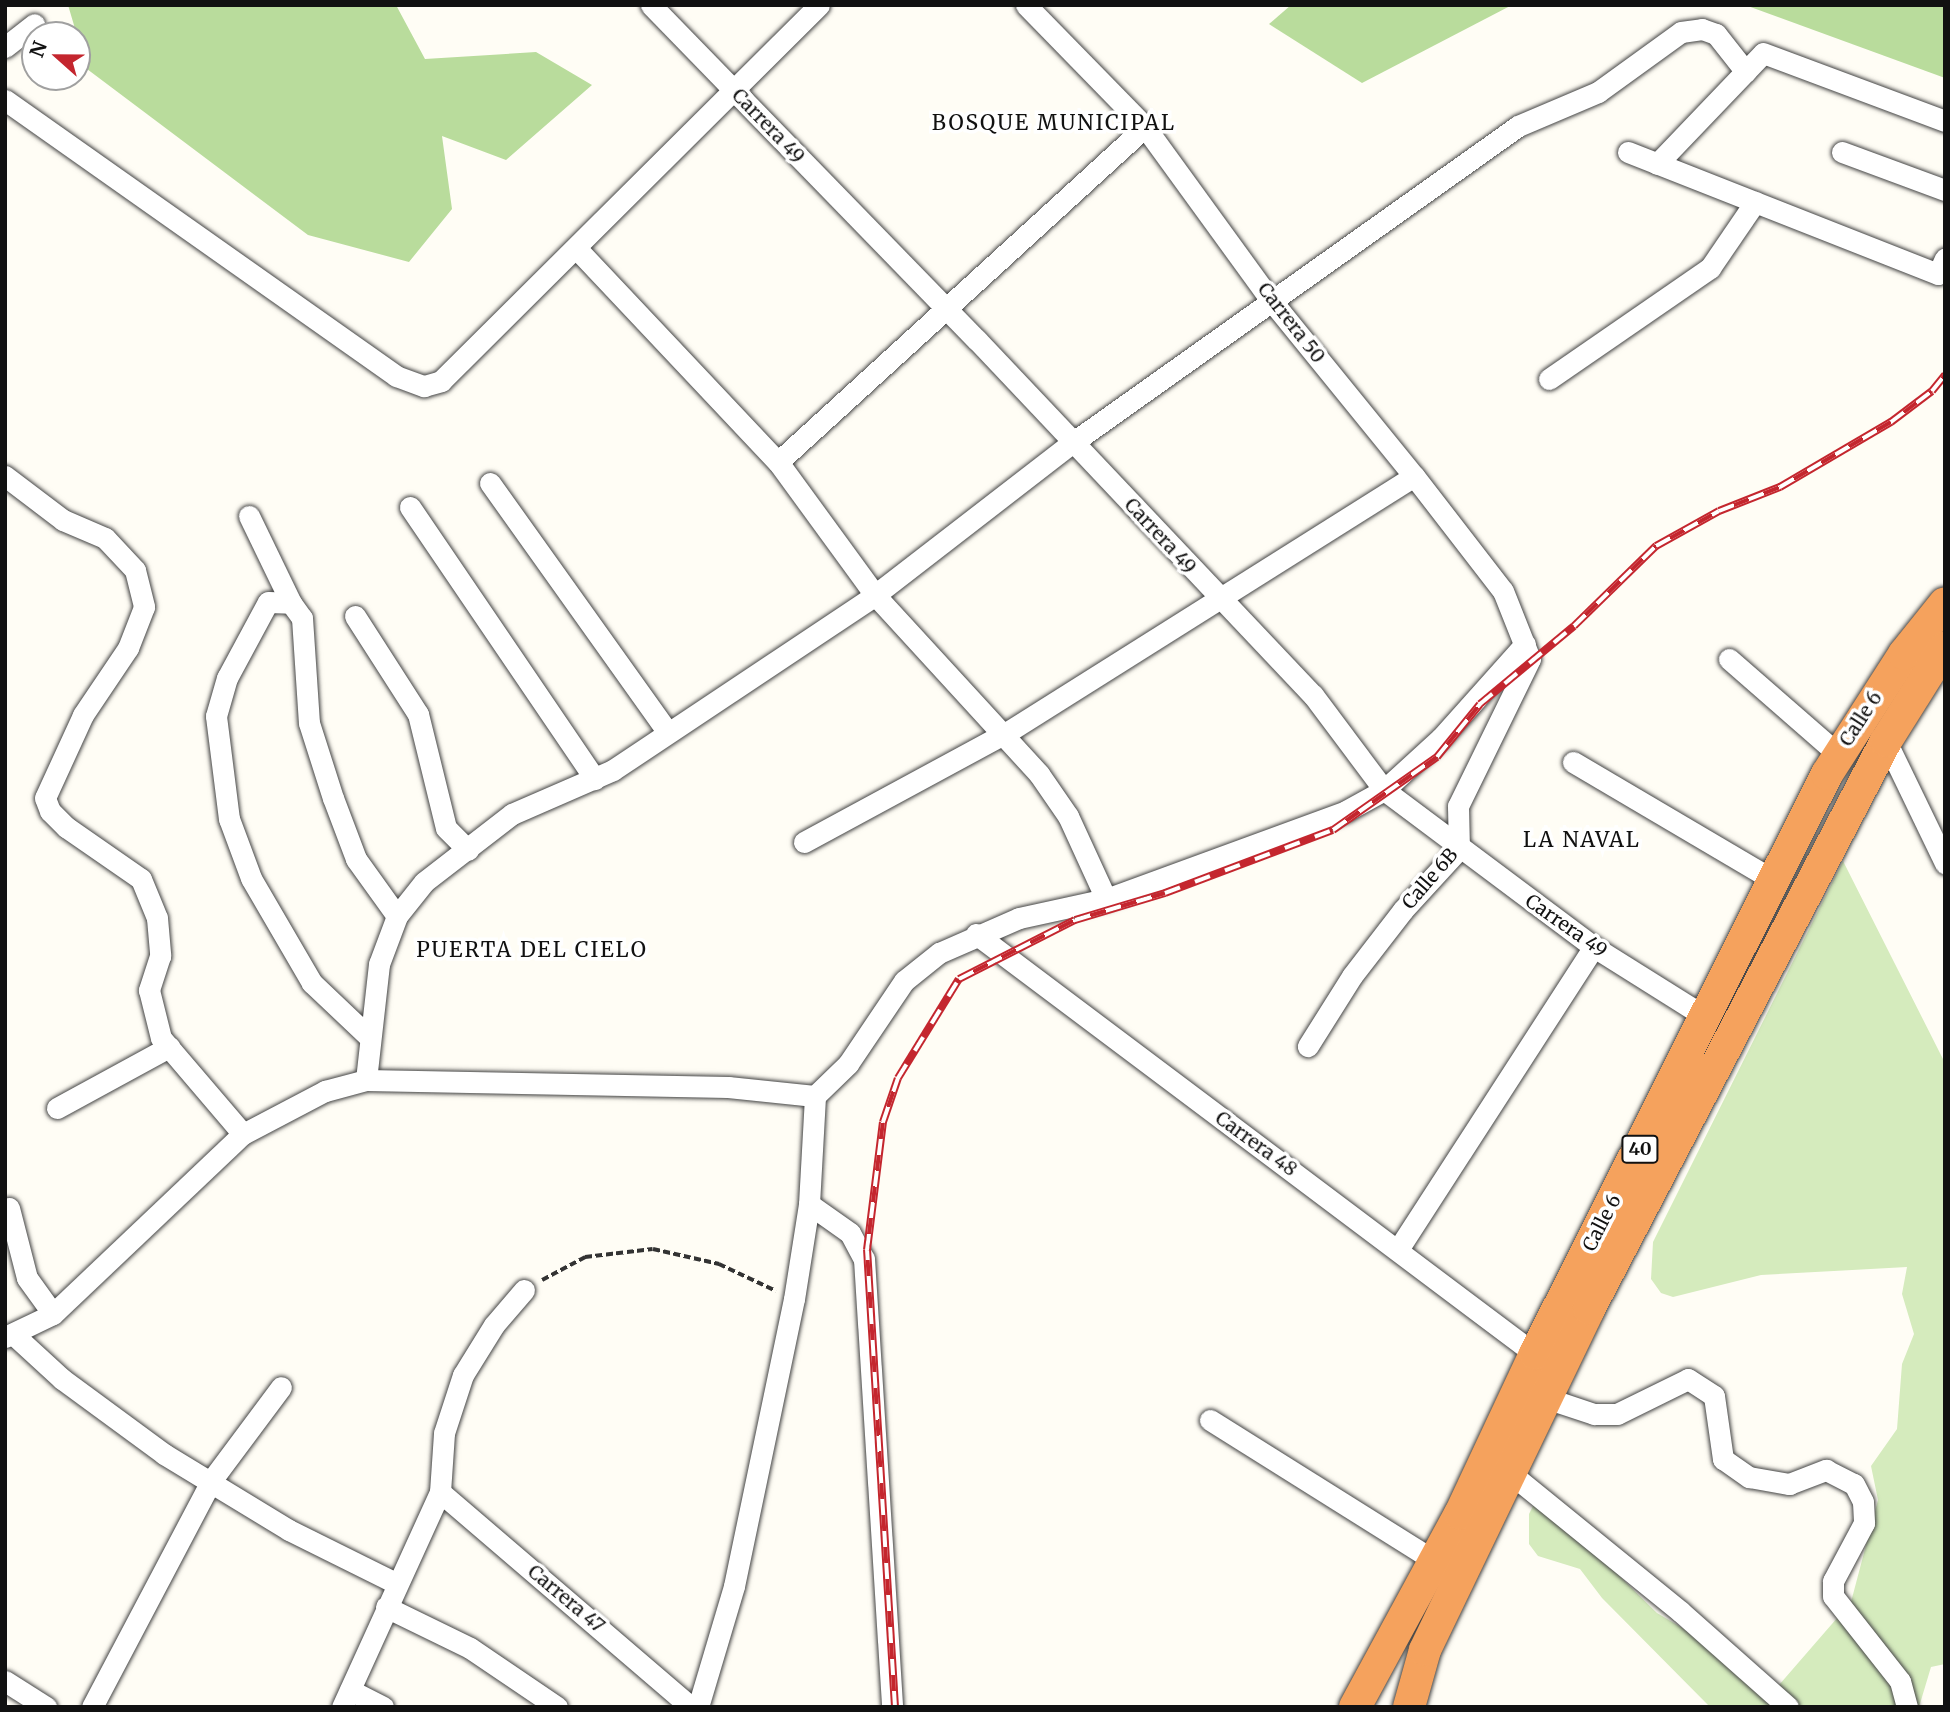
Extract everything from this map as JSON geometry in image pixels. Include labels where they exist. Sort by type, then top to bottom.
[{"type":"highway","name":"Calle 6","points":[[1355,1707],[1436,1561],[1535,1354],[1838,754],[1904,654],[1945,603]]},
{"type":"highway","name":"Calle 6","points":[[1409,1707],[1425,1650],[1546,1398],[1886,741],[1945,647]]},
{"type":"street","name":"Carrera 49","points":[[651,5],[943,306],[1312,695],[1384,790],[1459,849],[1594,947],[1706,1018]]},
{"type":"street","points":[[5,100],[396,376],[424,386],[441,381],[577,250],[819,5]]},
{"type":"street","name":"Carrera 50","points":[[1027,5],[1145,127],[1270,299],[1414,476],[1503,592],[1528,651]]},
{"type":"street","points":[[366,1080],[379,964],[397,916],[424,882],[512,814],[594,779],[875,595],[1072,443],[1270,299],[1518,126],[1598,92],[1681,32],[1702,29],[1716,34],[1746,72]]},
{"type":"street","points":[[5,47],[21,34]]},
{"type":"street","points":[[1657,164],[1763,53],[1945,121]]},
{"type":"street","points":[[778,462],[943,306],[1145,127]]},
{"type":"street","points":[[1628,152],[1938,274],[1945,258]]},
{"type":"street","points":[[1842,152],[1945,190]]},
{"type":"street","points":[[1549,379],[1710,268],[1755,202]]},
{"type":"street","points":[[577,250],[778,462],[875,595],[976,709],[1006,733],[1068,816],[1106,899]]},
{"type":"street","points":[[5,476],[63,520],[105,538],[135,569],[144,607],[128,648],[83,715],[44,798],[50,811],[66,827],[141,879],[157,919],[160,956],[149,990],[162,1038],[243,1134]]},
{"type":"street","points":[[804,842],[1006,733],[1414,476]]},
{"type":"street","points":[[490,483],[667,731]]},
{"type":"street","points":[[410,508],[594,779]]},
{"type":"street","points":[[250,516],[291,603],[302,618],[309,723],[333,798],[356,859],[397,916]]},
{"type":"street","points":[[291,603],[268,602],[248,630],[216,716],[218,757],[229,819],[251,878],[312,982],[369,1037]]},
{"type":"street","points":[[355,616],[418,714],[446,828],[468,850]]},
{"type":"street","points":[[698,1707],[734,1586],[794,1299],[809,1204],[815,1096],[848,1064],[904,981],[939,953],[976,934],[1019,918],[1106,899],[1293,833],[1384,790],[1441,738],[1528,651]]},
{"type":"street","name":"Calle 6B","points":[[1308,1046],[1361,965],[1459,849],[1458,806],[1528,651]]},
{"type":"street","points":[[1729,659],[1838,754]]},
{"type":"street","points":[[1886,741],[1945,863]]},
{"type":"street","points":[[1573,762],[1775,881]]},
{"type":"street","name":"Carrera 48","points":[[976,934],[1088,1023],[1399,1248],[1535,1354]]},
{"type":"street","points":[[1399,1248],[1594,947]]},
{"type":"street","points":[[57,1108],[169,1047]]},
{"type":"street","points":[[396,1583],[289,1530],[164,1454],[9,1336],[53,1314],[243,1134],[326,1091],[366,1080],[727,1087],[815,1096]]},
{"type":"street","points":[[809,1204],[850,1233],[864,1259],[892,1707]]},
{"type":"street","points":[[9,1208],[27,1278],[53,1314]]},
{"type":"street","points":[[383,1707],[346,1698],[396,1583],[440,1492],[444,1433],[463,1376],[494,1325],[524,1290]]},
{"type":"street","points":[[1546,1398],[1594,1414],[1617,1414],[1688,1379],[1714,1396],[1723,1459],[1749,1477],[1789,1484],[1826,1470],[1854,1484],[1863,1502],[1864,1523],[1833,1581],[1832,1596],[1900,1681],[1907,1707]]},
{"type":"street","points":[[92,1707],[211,1481],[281,1387]]},
{"type":"street","points":[[1210,1420],[1436,1561]]},
{"type":"street","points":[[1510,1473],[1681,1612],[1788,1707]]},
{"type":"street","name":"Carrera 47","points":[[440,1492],[691,1707]]},
{"type":"street","points":[[386,1607],[470,1648],[557,1707]]},
{"type":"street","points":[[5,1681],[46,1707]]},
{"type":"path","points":[[524,1290],[585,1258],[653,1249],[719,1264],[794,1299]]},
{"type":"green space","points":[[68,5],[396,5],[425,59],[536,52],[592,85],[506,160],[442,136],[452,209],[409,262],[308,235],[91,72],[91,21],[73,21]]},
{"type":"green space","points":[[1291,5],[1512,5],[1362,83],[1269,24]]},
{"type":"green space","points":[[1745,5],[1945,5],[1945,78]]},
{"type":"green space","points":[[1843,861],[1945,1063],[1945,1664],[1931,1667],[1919,1707],[1710,1707],[1602,1598],[1580,1569],[1538,1556],[1529,1544],[1529,1514],[1538,1496],[1657,1613],[1779,1685],[1851,1602],[1878,1500],[1871,1466],[1897,1429],[1902,1364],[1914,1334],[1902,1294],[1907,1267],[1761,1275],[1673,1297],[1661,1293],[1651,1279],[1653,1242]]},
{"type":"railway","points":[[895,1707],[867,1250],[883,1122],[898,1078],[959,979],[1075,920],[1165,893],[1333,830],[1437,757],[1480,704],[1574,626],[1656,546],[1719,511],[1780,487],[1891,422],[1932,391],[1945,375]]},
{"type":"district","name":"BOSQUE MUNICIPAL","points":[[1054,123]]},
{"type":"district","name":"LA NAVAL","points":[[1582,840]]},
{"type":"district","name":"PUERTA DEL CIELO","points":[[532,950]]}]
